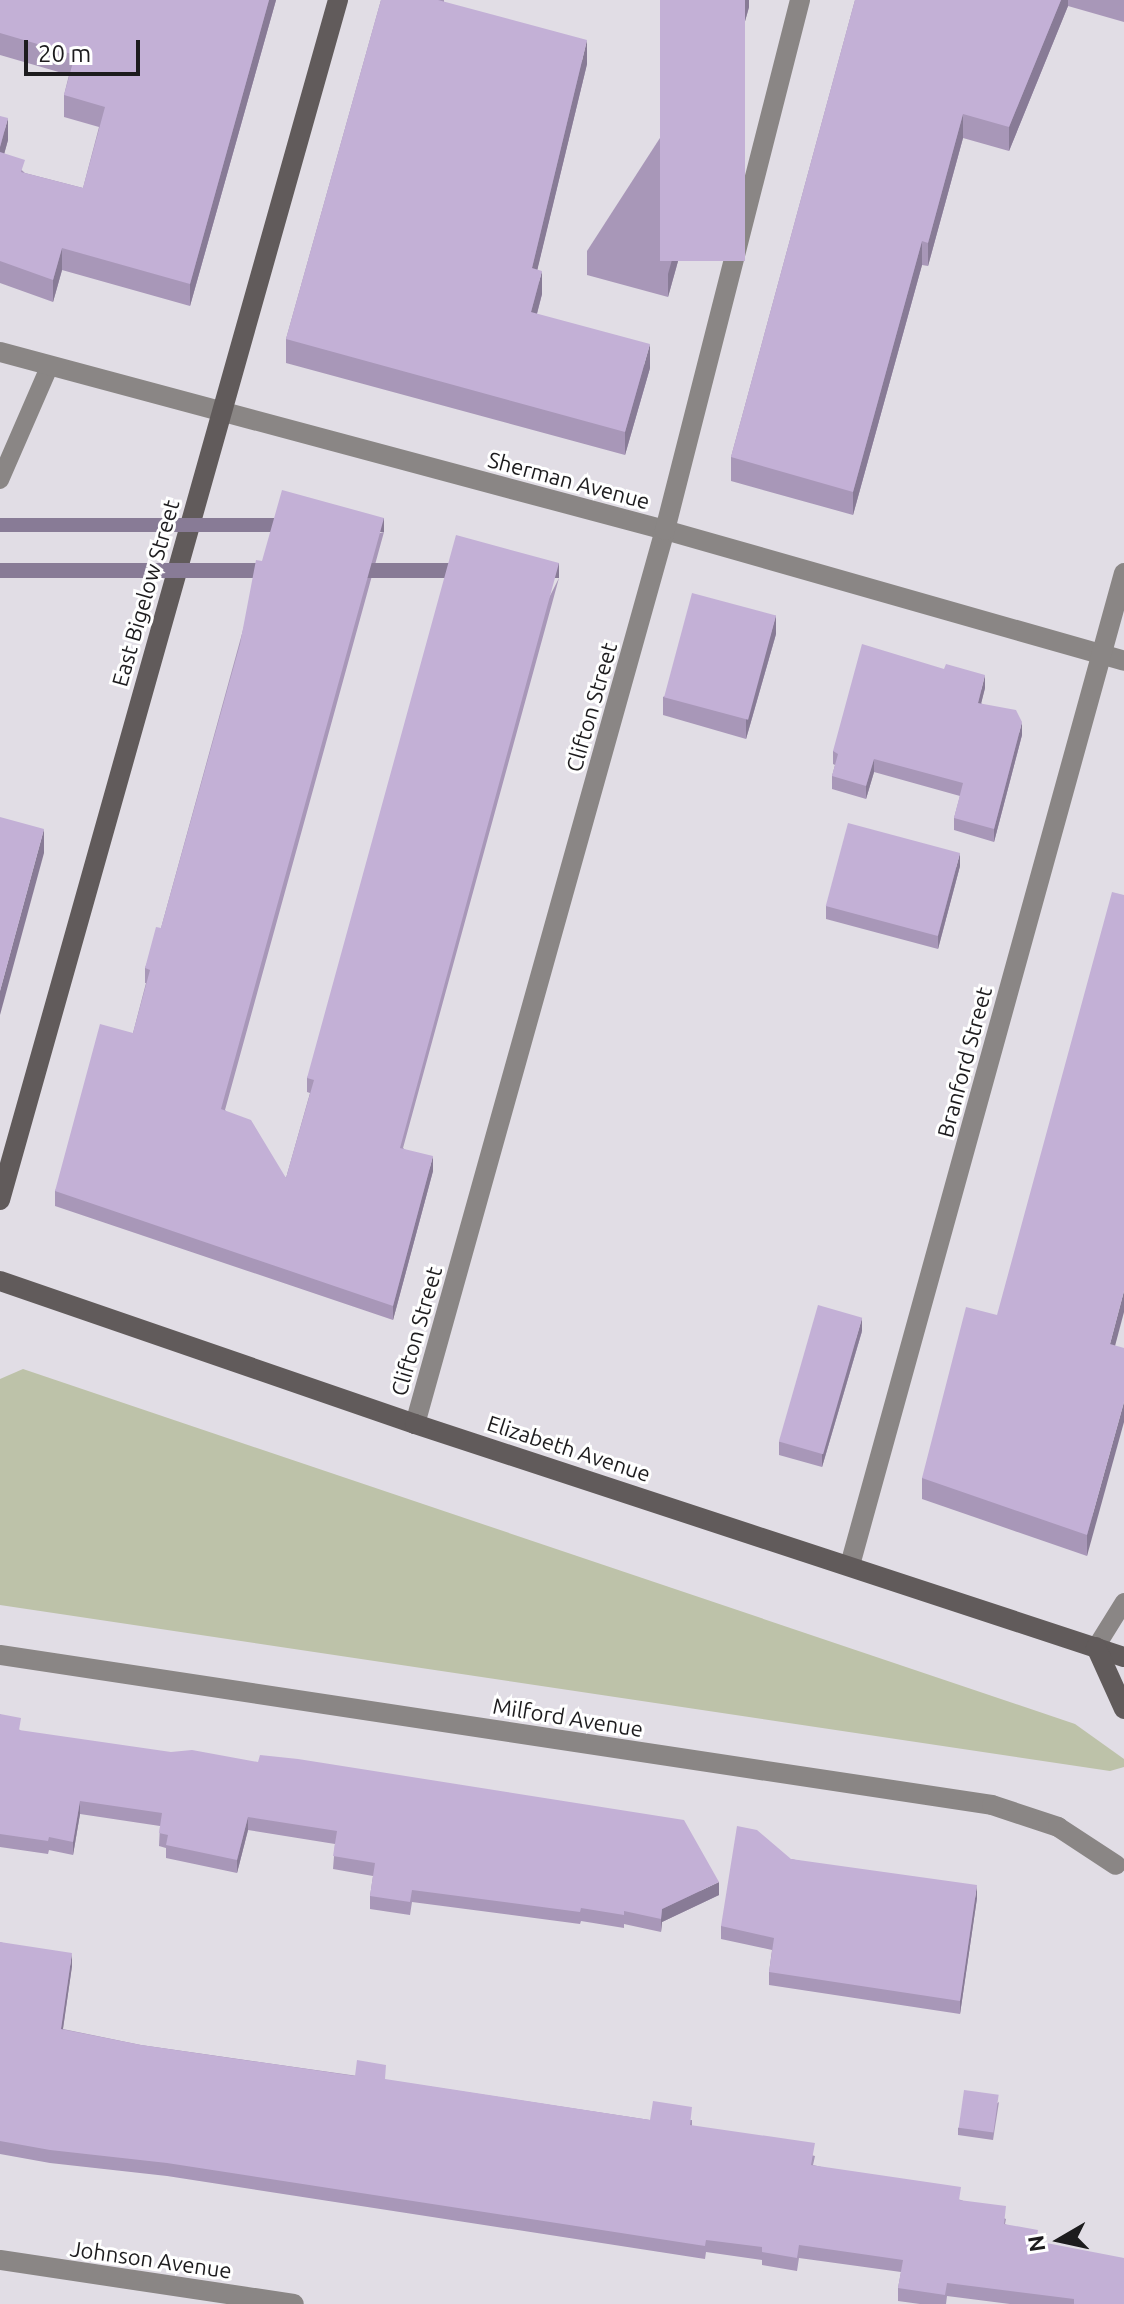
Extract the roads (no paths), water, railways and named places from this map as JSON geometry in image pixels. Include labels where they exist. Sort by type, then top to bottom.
[{"type":"main road","name":"East Bigelow Street","points":[[0,1200],[338,0]]},
{"type":"main road","name":"Elizabeth Avenue","points":[[0,1281],[415,1424],[1124,1657]]},
{"type":"main road","points":[[1096,1647],[1124,1709]]},
{"type":"street","name":"Clifton Street","points":[[415,1424],[665,530],[800,0]]},
{"type":"street","name":"Sherman Avenue","points":[[0,352],[665,530],[1124,661]]},
{"type":"street","name":"Branford Street","points":[[850,1565],[1124,573]]},
{"type":"street","name":"Milford Avenue","points":[[0,1655],[992,1805],[1058,1827],[1116,1865]]},
{"type":"street","name":"Johnson Avenue","points":[[0,2260],[294,2304]]},
{"type":"lane","points":[[0,480],[50,365]]},
{"type":"lane","points":[[1096,1647],[1124,1602]]}]
